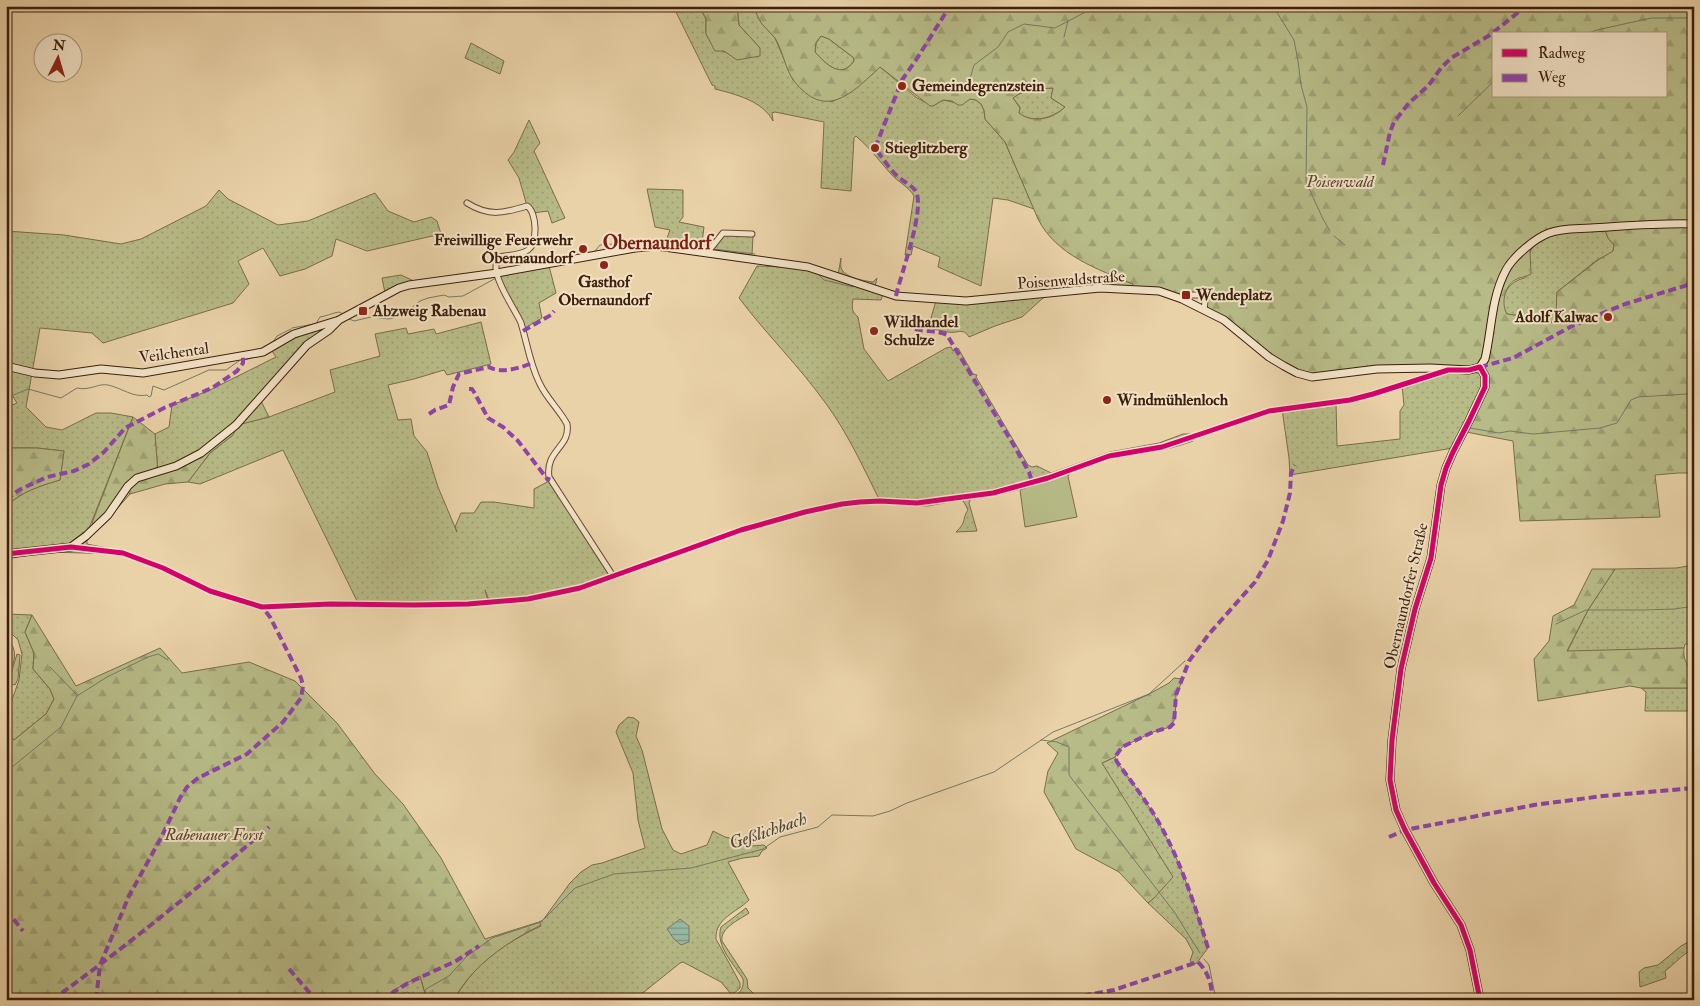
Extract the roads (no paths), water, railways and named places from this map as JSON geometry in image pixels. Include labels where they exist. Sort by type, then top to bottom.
[{"type":"street","points":[[468,203],[480,211],[505,212],[527,206],[531,208],[533,213],[535,238],[533,244],[528,250],[500,257],[496,265],[498,276],[503,291],[517,314],[538,381],[567,424],[566,438],[549,462],[549,477],[614,576]]},
{"type":"street","points":[[1480,368],[1486,354],[1496,294],[1506,269],[1516,256],[1541,236],[1562,230],[1644,224],[1694,224]]},
{"type":"street","points":[[707,253],[723,233],[752,234]]},
{"type":"street","name":"Poisenwaldstraße","points":[[6,554],[70,547],[86,536],[108,515],[128,486],[137,478],[176,466],[201,453],[236,425],[301,350],[329,330],[339,320],[404,286],[498,276],[635,248],[657,246],[808,267],[896,296],[966,301],[1100,288],[1154,291],[1182,299],[1224,320],[1269,357],[1308,377],[1331,376],[1377,369],[1430,368],[1468,370],[1480,368]]},
{"type":"street","points":[[1182,299],[1191,295],[1201,295],[1205,302],[1204,309]]},
{"type":"street","name":"Veilchental","points":[[6,366],[35,373],[59,375],[101,369],[143,373],[263,352],[294,334],[339,320]]},
{"type":"street","name":"Obernaundorfer Straße","points":[[1480,368],[1485,376],[1485,387],[1446,468],[1431,558],[1407,638],[1396,704],[1390,780],[1396,810],[1405,830],[1434,883],[1462,925],[1470,950],[1480,1000]]},
{"type":"waterway","points":[[955,93],[969,82],[974,65],[998,47],[1008,32],[1024,24],[1055,28],[1097,6]]},
{"type":"waterway","points":[[1273,6],[1294,40],[1301,85],[1307,107],[1306,182],[1330,231]]},
{"type":"waterway","points":[[1592,32],[1651,18],[1694,18]]},
{"type":"waterway","points":[[1064,37],[1068,21]]},
{"type":"waterway","points":[[1458,116],[1492,83]]},
{"type":"waterway","points":[[1334,236],[1345,245]]},
{"type":"waterway","points":[[639,244],[668,242],[707,249]]},
{"type":"waterway","points":[[595,251],[600,245],[613,244],[625,246]]},
{"type":"waterway","points":[[713,249],[755,254]]},
{"type":"waterway","points":[[817,273],[824,280],[853,287]]},
{"type":"waterway","points":[[349,319],[354,321],[371,317],[389,319],[401,316],[420,301],[444,295],[449,297],[463,296],[496,278]]},
{"type":"waterway","points":[[317,322],[320,317],[339,312],[343,314]]},
{"type":"waterway","points":[[292,328],[314,324]]},
{"type":"waterway","points":[[273,342],[277,336],[291,329]]},
{"type":"waterway","points":[[244,360],[260,356]]},
{"type":"waterway","points":[[6,398],[28,389],[61,398],[77,388],[86,389],[104,385],[149,397],[151,396],[153,386],[164,390],[209,370],[226,370],[239,361]]},
{"type":"waterway","points":[[1470,428],[1499,433],[1510,431],[1533,434],[1600,428],[1617,423],[1631,400],[1638,397],[1687,394],[1694,391]]},
{"type":"waterway","points":[[1689,470],[1694,470]]},
{"type":"waterway","points":[[1556,624],[1586,610],[1675,609],[1694,606]]},
{"type":"waterway","points":[[6,772],[61,727],[77,696],[107,677],[148,657],[158,654],[168,660]]},
{"type":"waterway","name":"Geßlichbach","points":[[422,1000],[426,989],[449,976],[467,956],[492,938],[541,922],[575,888],[614,874],[691,868],[763,849],[780,837],[818,827],[832,815],[873,816],[890,811],[907,803],[994,772],[1053,732],[1149,694],[1185,661]]},
{"type":"waterway","points":[[50,667],[77,695]]},
{"type":"waterway","points":[[1041,740],[1057,742],[1069,747],[1069,775],[1175,913],[1200,953]]},
{"type":"waterway","points":[[1204,959],[1209,965],[1216,1000]]},
{"type":"waterway","name":"Geßlichbach","points":[[413,1000],[421,1000]]},
{"type":"place","name":"Gemeindegrenzstein","points":[[902,86]]},
{"type":"place","name":"Stieglitzberg","points":[[875,148]]},
{"type":"place","name":"Freiwillige Feuerwehr Obernaundorf","points":[[583,249]]},
{"type":"place","name":"Gasthof Obernaundorf","points":[[604,265]]},
{"type":"place","name":"Wendeplatz","points":[[1186,295]]},
{"type":"place","name":"Abzweig Rabenau","points":[[363,311]]},
{"type":"place","name":"Adolf Kalwac","points":[[1608,317]]},
{"type":"place","name":"Wildhandel Schulze","points":[[874,331]]},
{"type":"place","name":"Windmühlenloch","points":[[1107,400]]},
{"type":"district","name":"Obernaundorf","points":[[657,243]]},
{"type":"park label","name":"Poisenwald","points":[[1340,182]]},
{"type":"park label","name":"Rabenauer Forst","points":[[214,835]]}]
